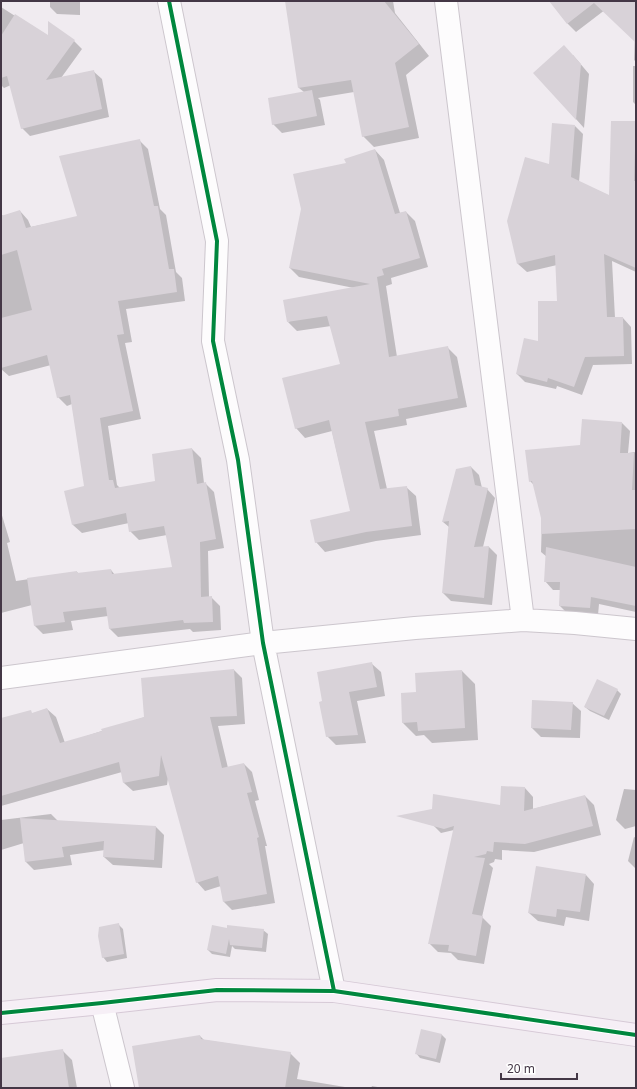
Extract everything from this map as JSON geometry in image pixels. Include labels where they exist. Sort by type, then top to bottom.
[{"type":"street","points":[[169,1],[217,241],[213,340],[238,460],[263,643],[334,991]]},
{"type":"street","points":[[446,1],[523,620]]},
{"type":"street","points":[[1,678],[263,643],[415,628],[523,620],[636,629]]},
{"type":"street","points":[[1,1013],[217,990],[334,991],[636,1035]]},
{"type":"street","points":[[102,1003],[123,1088]]},
{"type":"building","points":[[285,1],[384,1],[419,44],[395,63],[409,127],[362,137],[351,80],[298,88]]},
{"type":"building","points":[[549,1],[636,1],[636,43],[594,3],[567,24]]},
{"type":"building","points":[[15,14],[48,35],[48,21],[75,40],[46,80],[94,70],[102,109],[21,129],[7,76],[1,78],[1,36]]},
{"type":"building","points":[[564,45],[581,64],[576,120],[533,73]]},
{"type":"building","points":[[312,90],[317,116],[272,125],[268,98]]},
{"type":"building","points":[[611,121],[636,121],[634,181],[636,181],[636,268],[604,254],[607,317],[623,317],[624,356],[585,357],[574,387],[548,378],[547,382],[516,374],[524,338],[538,341],[538,301],[557,301],[555,255],[517,264],[507,221],[525,157],[549,164],[552,123],[575,125],[571,177],[609,195]]},
{"type":"building","points":[[140,139],[154,206],[158,206],[169,269],[174,269],[177,292],[118,301],[124,334],[117,335],[133,411],[100,418],[109,480],[113,480],[115,488],[155,481],[152,454],[192,448],[197,484],[206,482],[216,539],[200,542],[201,597],[212,596],[213,622],[184,623],[183,620],[109,629],[106,607],[63,612],[65,622],[34,626],[27,578],[77,571],[77,573],[111,569],[112,574],[172,567],[164,526],[129,532],[126,513],[72,525],[64,491],[84,486],[70,395],[57,398],[47,355],[1,368],[1,318],[32,310],[17,250],[1,255],[1,216],[20,210],[26,228],[77,216],[59,156]]},
{"type":"building","points":[[375,149],[395,214],[406,211],[420,258],[382,269],[384,275],[377,277],[389,357],[448,346],[458,398],[398,409],[399,416],[365,422],[380,489],[407,486],[412,526],[366,532],[315,543],[310,520],[350,511],[329,420],[295,429],[282,378],[340,364],[327,316],[287,322],[283,300],[370,284],[289,268],[301,209],[293,174],[346,163],[344,159]]},
{"type":"building","points":[[582,419],[622,422],[620,453],[634,453],[632,490],[636,490],[636,529],[541,534],[541,518],[532,481],[529,482],[525,450],[580,445]]},
{"type":"building","points":[[471,466],[475,485],[488,488],[474,547],[489,546],[484,598],[442,593],[449,521],[442,522],[456,469]]},
{"type":"building","points":[[546,547],[636,567],[636,606],[591,597],[590,608],[559,606],[560,582],[544,582]]},
{"type":"building","points":[[372,662],[377,687],[349,692],[358,735],[326,737],[319,702],[322,701],[317,672]]},
{"type":"building","points":[[234,669],[237,716],[210,717],[222,768],[244,763],[252,792],[247,793],[259,837],[257,838],[267,894],[223,902],[218,876],[196,883],[161,755],[159,776],[123,783],[119,762],[1,796],[1,718],[31,710],[32,713],[47,708],[60,743],[102,731],[101,729],[144,717],[141,678]]},
{"type":"building","points":[[462,670],[465,728],[418,731],[417,722],[402,723],[401,693],[416,692],[415,673]]},
{"type":"building","points":[[597,679],[618,689],[604,716],[584,707]]},
{"type":"building","points":[[532,700],[573,702],[571,730],[531,728]]},
{"type":"building","points":[[501,786],[525,787],[524,811],[585,795],[593,826],[525,844],[494,842],[493,852],[487,851],[486,854],[474,857],[485,858],[472,914],[483,916],[476,956],[448,951],[449,945],[428,944],[454,826],[444,829],[396,816],[432,809],[433,794],[500,805]]},
{"type":"building","points":[[20,818],[156,826],[154,860],[103,857],[104,841],[62,847],[64,857],[25,862]]},
{"type":"building","points":[[536,866],[586,874],[580,912],[557,909],[556,917],[528,913]]},
{"type":"building","points":[[119,923],[124,954],[102,958],[98,936],[99,927]]},
{"type":"building","points":[[212,925],[227,928],[227,925],[264,929],[262,948],[230,945],[229,939],[226,954],[207,950]]},
{"type":"building","points":[[421,1029],[442,1034],[436,1059],[415,1054]]},
{"type":"building","points":[[200,1035],[201,1039],[291,1052],[285,1088],[139,1088],[132,1046]]},
{"type":"building","points":[[63,1049],[69,1088],[1,1088],[1,1058]]},
{"type":"cycle path","points":[[169,1],[217,241],[213,341],[238,460],[263,643],[334,991]]},
{"type":"cycle path","points":[[1,1013],[217,990],[334,991],[636,1035]]}]
